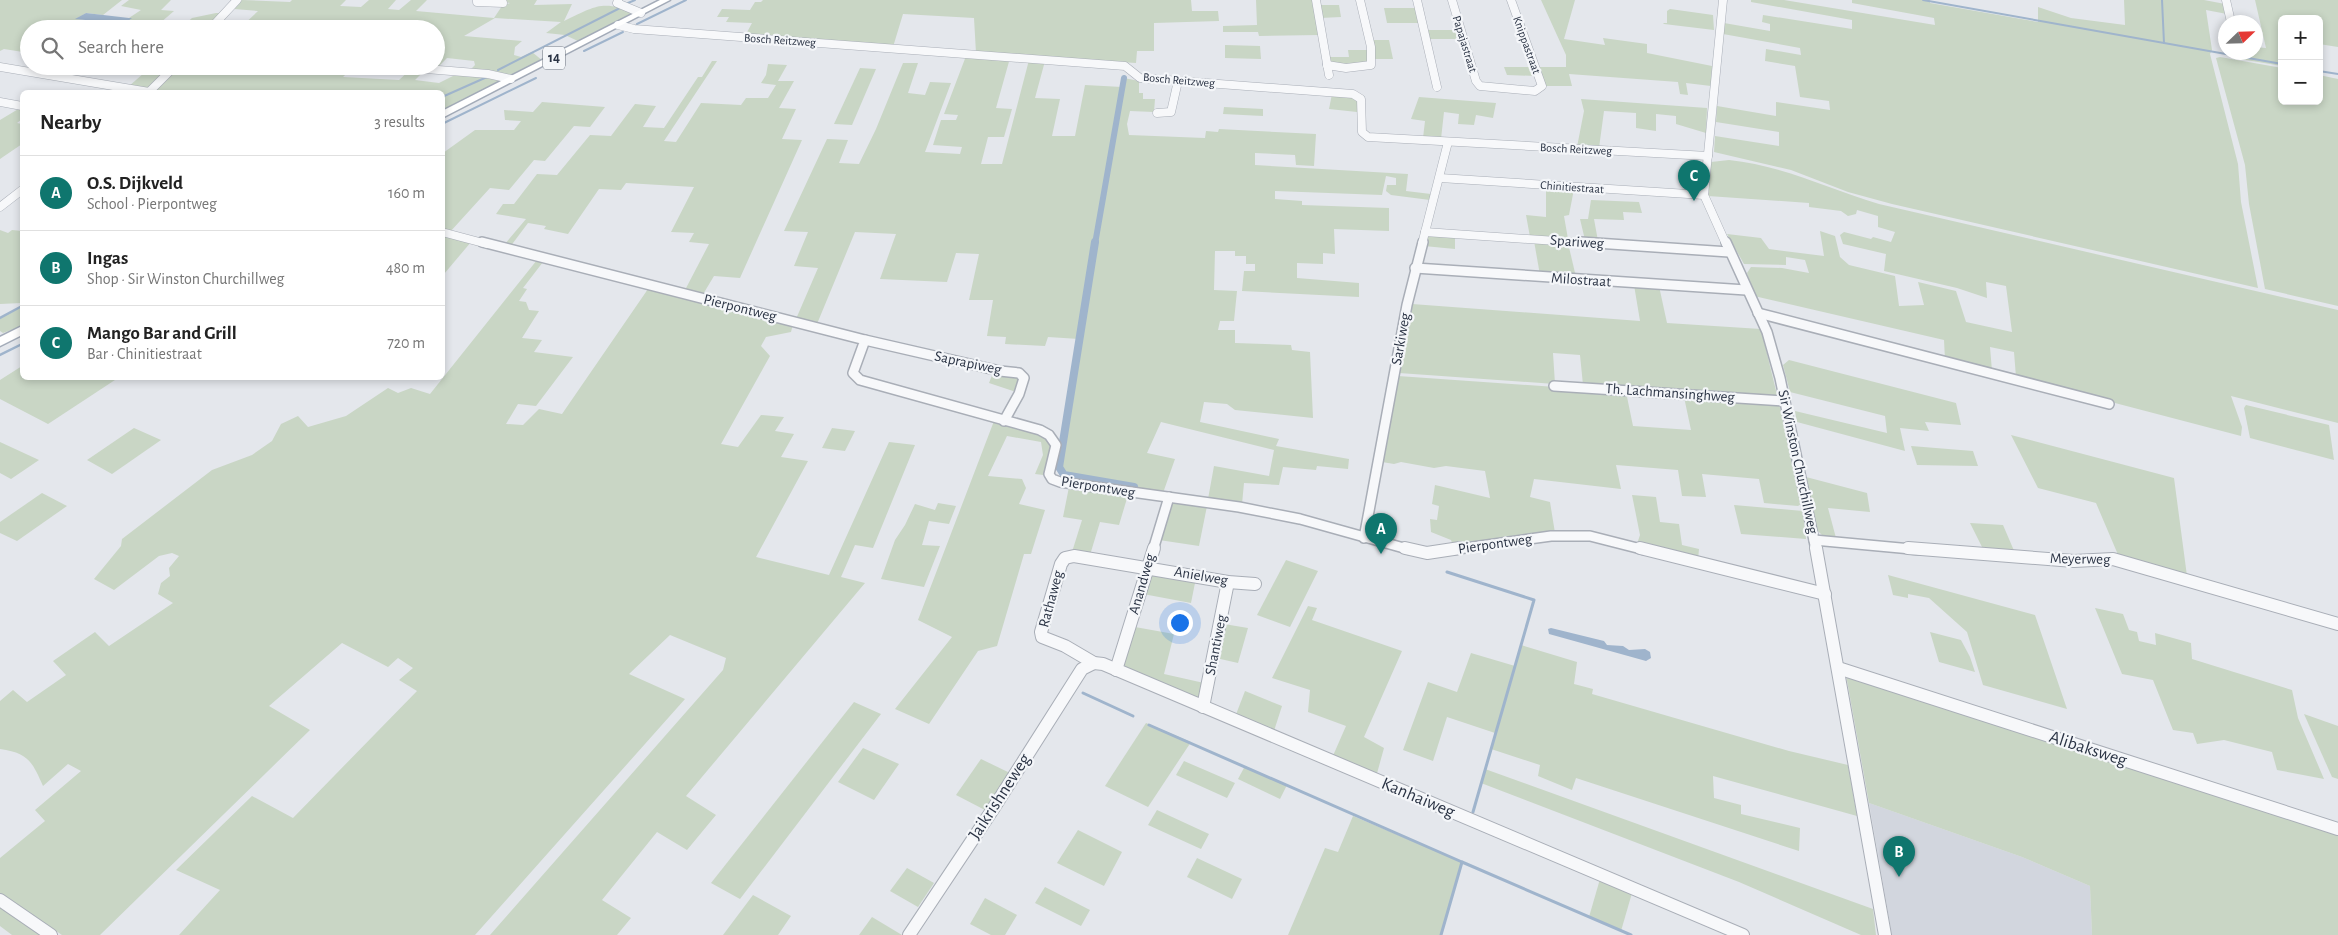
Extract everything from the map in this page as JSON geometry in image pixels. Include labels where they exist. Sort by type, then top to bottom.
[{"type":"main road","name":"14","points":[[445,113],[666,0]]},
{"type":"main road","points":[[0,342],[20,331]]},
{"type":"street","points":[[218,20],[237,0]]},
{"type":"street","points":[[1316,0],[1329,75]]},
{"type":"street","points":[[1327,65],[1346,68],[1371,65],[1371,47],[1360,0]]},
{"type":"street","points":[[1417,0],[1437,87]]},
{"type":"street","name":"Papajastraat","points":[[1452,0],[1476,81],[1480,86]]},
{"type":"street","name":"Knippastraat","points":[[1480,86],[1535,91],[1541,89],[1533,58],[1512,0]]},
{"type":"street","points":[[1704,195],[1720,13],[1723,0]]},
{"type":"street","points":[[2226,0],[2229,15]]},
{"type":"street","points":[[477,1],[503,4]]},
{"type":"street","points":[[617,2],[641,13]]},
{"type":"street","name":"Bosch Reitzweg","points":[[618,25],[634,29],[1116,65],[1125,66],[1140,78],[1353,94],[1361,99],[1361,126],[1364,135],[1368,137],[1708,156]]},
{"type":"street","points":[[0,67],[20,70]]},
{"type":"street","points":[[445,71],[488,74],[511,80]]},
{"type":"street","points":[[48,75],[137,90]]},
{"type":"street","points":[[151,90],[166,75]]},
{"type":"street","points":[[1156,113],[1171,112],[1178,80]]},
{"type":"street","points":[[0,102],[20,106]]},
{"type":"street","name":"Sarkiweg","points":[[1364,538],[1415,268],[1448,142]]},
{"type":"street","name":"Chinitiestraat","points":[[1440,178],[1704,195]]},
{"type":"street","points":[[0,207],[20,192]]},
{"type":"street","name":"Sir Winston Churchillweg","points":[[1704,195],[1746,290],[1767,332],[1785,401],[1825,594],[1885,935]]},
{"type":"street","name":"Spariweg","points":[[1425,232],[1730,252]]},
{"type":"street","name":"Pierpontweg","points":[[445,233],[865,340],[853,373],[860,380],[1040,430],[1053,440],[1056,445],[1049,474],[1052,479],[1060,482],[1169,497],[1300,519],[1364,538],[1427,553],[1551,536],[1584,536],[1825,594]]},
{"type":"street","name":"Milostraat","points":[[1415,268],[1746,290]]},
{"type":"street","points":[[1758,313],[2109,404]]},
{"type":"street","name":"Saprapiweg","points":[[865,340],[1000,371],[1019,373],[1024,378],[1022,385],[1004,421]]},
{"type":"street","name":"Th. Lachmansinghweg","points":[[1554,386],[1785,401]]},
{"type":"street","name":"Anandweg","points":[[1116,670],[1169,497]]},
{"type":"street","name":"Meyerweg","points":[[1814,540],[2074,561],[2113,559],[2338,624]]},
{"type":"street","name":"Rathaweg","points":[[1094,663],[1065,646],[1042,637],[1041,632],[1061,564],[1066,558],[1074,556],[1147,566]]},
{"type":"street","name":"Anielweg","points":[[1147,566],[1228,582],[1255,584]]},
{"type":"street","name":"Shantiweg","points":[[1203,707],[1228,582]]},
{"type":"street","name":"Kanhaiweg","points":[[1094,663],[1116,670],[1743,935]]},
{"type":"street","name":"Jaikrishneweg","points":[[909,935],[993,809],[1082,669],[1094,663]]},
{"type":"street","name":"Alibaksweg","points":[[1838,668],[2338,829]]},
{"type":"street","points":[[0,900],[51,935]]},
{"type":"shaded area","points":[[1869,803],[2022,857],[2090,886],[2092,935],[1892,935]]},
{"type":"green space","points":[[0,0],[122,0],[103,15],[86,13],[76,19],[86,20],[20,20],[20,52],[4,49],[0,51]]},
{"type":"green space","points":[[129,0],[171,0],[161,10],[174,11],[164,20],[108,20],[131,18],[129,18],[141,10],[121,6]]},
{"type":"green space","points":[[242,0],[290,2],[292,0],[346,0],[340,6],[361,7],[369,0],[396,0],[388,9],[399,10],[411,0],[427,0],[416,11],[494,18],[502,6],[510,3],[504,2],[505,0],[537,0],[534,5],[572,4],[564,21],[599,6],[615,7],[637,13],[580,42],[565,35],[546,33],[561,22],[495,18],[464,36],[522,41],[515,47],[514,55],[521,57],[532,52],[543,61],[510,78],[468,72],[475,65],[474,61],[447,58],[445,60],[445,20],[248,20],[258,11],[234,9]]},
{"type":"green space","points":[[763,0],[1191,0],[1192,11],[1218,11],[1219,21],[1154,23],[1154,51],[1137,51],[1136,63],[976,53],[974,18],[903,14],[893,47],[745,36],[752,23],[726,22],[729,17],[717,17],[722,9],[750,10],[755,2]]},
{"type":"green space","points":[[1256,0],[1313,0],[1319,35],[1259,36],[1258,32],[1223,32],[1223,26],[1257,25]]},
{"type":"green space","points":[[1541,0],[1575,0],[1564,39],[1605,45],[1603,38],[1647,44],[1647,53],[1712,66],[1711,86],[1686,83],[1688,95],[1680,94],[1678,82],[1569,74],[1572,86],[1543,86],[1537,67],[1566,67],[1566,55]]},
{"type":"green space","points":[[1751,0],[1784,0],[1935,25],[1934,18],[1852,3],[1852,0],[1930,0],[1930,3],[2038,22],[2038,7],[2071,18],[2125,25],[2124,0],[2204,0],[2225,4],[2227,14],[2206,10],[2212,50],[2210,54],[2238,164],[2241,202],[2258,288],[1892,204],[1848,192],[1791,170],[1714,152],[1715,136],[1779,146],[1779,132],[1716,122],[1717,106],[1776,116],[1776,102],[1830,110],[1829,101],[1800,97],[1795,66],[1765,61],[1766,49],[1801,55],[1800,48],[1723,34],[1724,23],[1770,31],[1770,24],[1762,22],[1763,15],[1852,29],[1852,20],[1751,2]]},
{"type":"green space","points":[[2255,0],[2338,0],[2338,47],[2323,45],[2323,15],[2278,15],[2278,65],[2246,60],[2263,60],[2263,48],[2266,48],[2263,35],[2263,15],[2258,15]]},
{"type":"green space","points":[[1318,5],[1339,5],[1341,17],[1320,18]]},
{"type":"green space","points":[[1384,8],[1417,8],[1421,23],[1387,23]]},
{"type":"green space","points":[[1670,9],[1713,15],[1714,30],[1664,24],[1667,23],[1667,11]]},
{"type":"green space","points":[[222,13],[215,20],[190,20]]},
{"type":"green space","points":[[1426,30],[1459,30],[1462,39],[1428,39]]},
{"type":"green space","points":[[1370,40],[1389,40],[1393,59],[1373,59]]},
{"type":"green space","points":[[1225,45],[1260,46],[1261,59],[1225,58]]},
{"type":"green space","points":[[1348,50],[1370,50],[1370,63],[1332,67],[1326,57],[1349,57]]},
{"type":"green space","points":[[966,56],[1010,58],[996,108],[1012,109],[1004,137],[988,137],[981,164],[1002,164],[1029,60],[1045,61],[1035,98],[1060,99],[1052,136],[1075,136],[1085,85],[1122,87],[1124,78],[1139,81],[1139,93],[1143,93],[1143,99],[1155,99],[1154,112],[1130,111],[1127,124],[1129,135],[1205,138],[1206,131],[1218,132],[1219,129],[1316,134],[1314,166],[1296,165],[1295,155],[1255,153],[1255,165],[1408,174],[1406,191],[1431,194],[1430,200],[1391,195],[1386,191],[1387,185],[1396,185],[1396,178],[1386,176],[1382,195],[1275,191],[1275,199],[1302,201],[1302,205],[1389,208],[1389,231],[1334,229],[1335,254],[1323,253],[1323,264],[1297,263],[1297,278],[1359,283],[1359,297],[1242,291],[1244,271],[1255,271],[1255,264],[1246,264],[1246,256],[1235,256],[1235,251],[1215,251],[1214,290],[1237,291],[1234,321],[1220,321],[1218,330],[1235,330],[1235,343],[1291,345],[1292,350],[1310,352],[1313,418],[1235,410],[1227,404],[1204,402],[1200,422],[1279,439],[1276,446],[1349,459],[1348,469],[1317,466],[1316,470],[1283,467],[1279,485],[1244,483],[1242,504],[1208,499],[1214,466],[1269,476],[1274,450],[1161,422],[1147,453],[1175,459],[1163,493],[1132,490],[1133,487],[1064,475],[1059,467],[1079,339],[1048,337],[1045,346],[1005,344],[1006,337],[987,336],[993,300],[969,300],[979,254],[956,253],[947,282],[880,279],[896,234],[855,232],[817,324],[796,319],[818,268],[794,266],[808,232],[784,231],[827,139],[848,140],[839,163],[859,164],[876,129],[903,63],[918,63],[908,93],[925,95],[930,82],[951,83],[925,152],[960,154],[962,147],[933,145],[941,120],[956,120],[958,115],[944,114]]},
{"type":"green space","points":[[2216,58],[2218,58],[2218,60],[2237,60],[2278,67],[2278,105],[2323,105],[2323,76],[2338,79],[2338,306],[2265,289],[2249,204],[2245,165]]},
{"type":"green space","points":[[712,61],[717,61],[664,141],[676,142],[701,103],[741,105],[746,98],[768,98],[776,85],[761,83],[766,75],[768,64],[787,65],[778,81],[794,81],[779,108],[796,109],[782,139],[802,140],[740,278],[714,276],[702,296],[684,292],[709,244],[689,242],[694,233],[671,232],[694,187],[626,183],[621,190],[599,189],[568,234],[544,229],[546,226],[528,223],[510,247],[504,245],[526,219],[496,214],[503,204],[514,204],[537,174],[557,175],[590,135],[611,136],[635,104],[656,106],[643,127],[664,128],[698,77],[702,77]]},
{"type":"green space","points":[[1504,67],[1534,67],[1537,76],[1507,75]]},
{"type":"green space","points":[[860,68],[876,69],[852,125],[834,124]]},
{"type":"green space","points":[[459,73],[505,80],[445,111],[445,90],[152,90],[168,75],[345,75],[343,77],[399,80],[404,75],[420,75],[415,80],[439,83]]},
{"type":"green space","points":[[142,75],[163,75],[149,89],[128,87]]},
{"type":"green space","points":[[1332,94],[1349,95],[1358,99],[1357,112],[1329,109]]},
{"type":"green space","points":[[1419,97],[1496,103],[1493,118],[1476,115],[1474,125],[1458,124],[1459,114],[1444,112],[1441,139],[1423,138],[1425,121],[1411,119]]},
{"type":"green space","points":[[1581,99],[1707,108],[1706,133],[1676,124],[1676,116],[1656,114],[1656,131],[1636,128],[1636,113],[1604,111],[1599,148],[1577,147],[1584,111]]},
{"type":"green space","points":[[542,102],[605,107],[590,127],[574,126],[545,161],[534,160],[509,190],[490,188],[450,232],[445,231],[445,152],[475,130],[514,130],[521,121],[505,120],[504,110],[533,112]]},
{"type":"green space","points":[[1224,107],[1263,109],[1263,116],[1223,114]]},
{"type":"green space","points":[[20,108],[20,121],[17,123],[20,124],[20,145],[0,159],[0,120]]},
{"type":"green space","points":[[1729,160],[1786,172],[1879,204],[2338,310],[2338,423],[2231,396],[2242,427],[2241,436],[2016,377],[2014,352],[1990,347],[1992,371],[1945,360],[1944,340],[1754,296],[1747,273],[1751,267],[1782,268],[1809,273],[1805,260],[1786,257],[1786,265],[1744,264],[1727,234],[1761,238],[1769,249],[1824,256],[1820,231],[1835,236],[1840,257],[1849,265],[1895,276],[1899,306],[1924,305],[1918,282],[1956,291],[1966,322],[2012,332],[2006,286],[1986,282],[1987,298],[1957,288],[1884,271],[1886,254],[1843,244],[1840,235],[1844,232],[1891,242],[1895,232],[1878,227],[1878,216],[1857,210],[1856,214],[1848,216],[1841,211],[1809,207],[1809,203],[1708,196],[1711,162]]},
{"type":"green space","points":[[1546,186],[1574,189],[1569,215],[1564,216],[1568,239],[1530,237],[1526,215],[1546,217]]},
{"type":"green space","points":[[1591,200],[1639,202],[1642,213],[1623,212],[1624,220],[1594,219],[1598,241],[1585,240],[1580,219],[1588,219]]},
{"type":"green space","points":[[0,230],[8,233],[12,230],[20,231],[20,303],[0,304]]},
{"type":"green space","points":[[1429,234],[1455,236],[1455,249],[1424,246]]},
{"type":"green space","points":[[445,235],[471,242],[445,273]]},
{"type":"green space","points":[[1534,241],[1568,243],[1576,277],[1540,275]]},
{"type":"green space","points":[[537,260],[543,262],[523,288],[527,289],[519,301],[526,302],[529,310],[539,311],[522,338],[542,340],[534,352],[573,357],[536,406],[518,404],[506,424],[523,425],[539,409],[562,414],[648,289],[793,324],[791,332],[766,337],[761,346],[770,356],[721,444],[738,447],[761,415],[784,417],[775,431],[794,434],[781,457],[808,461],[756,557],[829,575],[889,442],[915,445],[873,548],[855,545],[841,577],[865,583],[686,796],[716,815],[687,850],[657,832],[602,900],[631,918],[617,935],[490,935],[723,670],[726,658],[670,635],[629,674],[685,699],[475,935],[179,935],[220,890],[176,870],[252,796],[293,818],[417,691],[399,680],[413,668],[398,658],[388,667],[342,643],[269,706],[310,730],[100,935],[62,935],[0,893],[0,858],[45,821],[35,810],[81,771],[68,764],[43,786],[36,770],[28,760],[17,753],[0,749],[0,701],[13,690],[27,702],[66,675],[53,661],[95,632],[109,646],[173,603],[158,594],[161,583],[170,576],[169,568],[179,556],[172,553],[159,556],[114,590],[94,579],[121,546],[122,539],[212,470],[252,455],[272,441],[281,424],[298,416],[308,427],[346,416],[388,388],[398,393],[411,388],[430,394],[441,380],[445,380],[445,375]]},
{"type":"green space","points":[[1634,285],[1659,286],[1667,323],[1761,329],[1778,399],[1583,385],[1580,355],[1553,353],[1555,384],[1399,373],[1412,304],[1640,321]]},
{"type":"green space","points":[[20,308],[20,327],[3,333],[0,331],[0,318]]},
{"type":"green space","points":[[1789,360],[1956,403],[1961,425],[1925,422],[1929,431],[1900,428],[1905,451],[1797,422],[1795,411],[1887,433],[1885,416],[1790,392],[1783,365]]},
{"type":"green space","points":[[20,367],[20,380],[115,380],[48,424],[0,399],[0,380]]},
{"type":"green space","points":[[993,373],[1017,375],[1021,378],[1016,392],[989,383]]},
{"type":"green space","points":[[1398,376],[1626,392],[1633,426],[1691,430],[1684,397],[1779,403],[1801,504],[1798,506],[1764,503],[1759,479],[1702,474],[1706,497],[1682,496],[1678,470],[1616,465],[1621,489],[1534,479],[1530,497],[1550,502],[1555,533],[1454,548],[1451,540],[1431,532],[1430,519],[1437,520],[1439,506],[1432,504],[1435,485],[1490,498],[1485,471],[1446,466],[1434,468],[1401,462],[1394,464],[1382,462]]},
{"type":"green space","points":[[2246,405],[2329,425],[2334,460],[2250,438],[2244,408]]},
{"type":"green space","points":[[994,421],[1039,432],[1052,444],[1046,473],[1043,475],[1035,474],[1043,455],[1041,442],[1007,436],[988,476],[1022,479],[1026,488],[1019,504],[1045,510],[1031,554],[1024,554],[997,646],[978,651],[929,724],[895,709],[952,637],[918,620]]},
{"type":"green space","points":[[134,428],[161,440],[112,474],[87,460]]},
{"type":"green space","points":[[832,428],[855,431],[845,451],[822,448]]},
{"type":"green space","points":[[2011,435],[2174,478],[2187,576],[2119,557],[2096,503],[2038,488]]},
{"type":"green space","points":[[0,442],[39,460],[11,479],[0,473]]},
{"type":"green space","points":[[1911,446],[1973,451],[1978,466],[1917,465]]},
{"type":"green space","points":[[1806,477],[1867,493],[1870,512],[1828,508],[1836,538],[1824,537],[1815,528]]},
{"type":"green space","points":[[1069,487],[1128,495],[1119,525],[1100,522],[1090,555],[1072,552],[1082,520],[1063,517]]},
{"type":"green space","points":[[42,493],[67,506],[17,541],[0,533],[0,522]]},
{"type":"green space","points":[[1632,495],[1656,497],[1660,522],[1679,524],[1682,545],[1699,549],[1698,560],[1637,544],[1640,535]]},
{"type":"green space","points":[[1171,501],[1207,506],[1199,546],[1159,540]]},
{"type":"green space","points":[[938,503],[956,506],[949,524],[929,521],[922,545],[940,546],[924,587],[881,579],[895,540],[915,504],[935,510]]},
{"type":"green space","points":[[1734,505],[1803,511],[1806,539],[1741,534]]},
{"type":"green space","points":[[1970,523],[2003,525],[2015,553],[1984,551]]},
{"type":"green space","points":[[1286,560],[1318,571],[1290,627],[1257,615]]},
{"type":"green space","points":[[1150,569],[1196,578],[1191,603],[1143,594]]},
{"type":"green space","points":[[1888,575],[2035,615],[2067,709],[1983,685],[1967,632],[1929,598],[1908,594],[1908,598],[1893,595]]},
{"type":"green space","points":[[1308,606],[1317,608],[1312,620],[1402,651],[1364,737],[1384,748],[1376,777],[1332,758],[1346,726],[1308,712],[1310,690],[1272,678]]},
{"type":"green space","points":[[2095,608],[2123,614],[2129,630],[2137,632],[2139,641],[2156,645],[2155,633],[2191,643],[2192,659],[2292,690],[2298,718],[2324,779],[2277,770],[2272,752],[2224,740],[2197,744],[2193,733],[2173,730],[2153,680],[2122,674]]},
{"type":"green space","points":[[1224,624],[1248,628],[1238,663],[1216,658]]},
{"type":"green space","points":[[1135,627],[1174,634],[1164,674],[1204,683],[1199,703],[1125,670],[1123,665]]},
{"type":"green space","points":[[1930,632],[1961,640],[1975,672],[1939,662]]},
{"type":"green space","points":[[1521,645],[1577,662],[1574,684],[1593,689],[1592,694],[1789,751],[1848,765],[1857,816],[1713,776],[1714,798],[1741,805],[1741,814],[1800,828],[1799,851],[1576,778],[1572,790],[1538,776],[1540,765],[1491,749],[1495,733],[1447,717],[1433,761],[1403,750],[1428,682],[1457,692],[1471,653],[1515,666]]},
{"type":"green space","points":[[1846,675],[2338,834],[2338,935],[2092,935],[2090,886],[2022,857],[1869,803]]},
{"type":"green space","points":[[1245,691],[1282,706],[1273,734],[1235,717]]},
{"type":"green space","points":[[854,702],[881,714],[740,899],[711,883]]},
{"type":"green space","points":[[2304,714],[2338,726],[2338,779],[2332,777]]},
{"type":"green space","points":[[1146,723],[1191,742],[1148,807],[1105,786]]},
{"type":"green space","points":[[863,748],[899,764],[874,800],[838,782]]},
{"type":"green space","points":[[981,759],[1010,773],[985,810],[956,795]]},
{"type":"green space","points":[[1184,761],[1235,783],[1227,798],[1176,775]]},
{"type":"green space","points":[[1245,766],[1287,785],[1280,799],[1238,779]]},
{"type":"green space","points":[[1485,769],[1873,909],[1876,935],[1861,935],[1739,882],[1481,783]]},
{"type":"green space","points":[[1157,810],[1209,834],[1201,849],[1148,825]]},
{"type":"green space","points":[[1353,816],[1462,862],[1441,935],[1288,935],[1325,848],[1338,852]]},
{"type":"green space","points":[[1078,830],[1122,852],[1104,886],[1057,863]]},
{"type":"green space","points":[[1197,858],[1242,879],[1232,899],[1187,877]]},
{"type":"green space","points":[[907,868],[934,883],[918,907],[890,891]]},
{"type":"green space","points":[[1600,879],[1632,893],[1621,931],[1589,917]]},
{"type":"green space","points":[[1045,887],[1090,910],[1081,926],[1035,903]]},
{"type":"green space","points":[[753,895],[791,916],[778,935],[723,935]]},
{"type":"green space","points":[[985,898],[1017,915],[1005,935],[991,935],[970,924]]},
{"type":"green space","points":[[0,907],[41,935],[12,935],[0,926]]},
{"type":"green space","points":[[872,917],[902,935],[859,935]]},
{"type":"water","points":[[86,13],[132,18],[128,20],[75,19]]},
{"type":"water","points":[[1551,628],[1604,641],[1607,645],[1623,646],[1629,650],[1645,649],[1650,652],[1651,658],[1646,661],[1549,634],[1548,629]]},
{"type":"waterway","points":[[628,3],[635,0]]},
{"type":"waterway","points":[[637,24],[686,0]]},
{"type":"waterway","points":[[1923,0],[2164,43]]},
{"type":"waterway","points":[[2162,0],[2164,43]]},
{"type":"waterway","points":[[498,70],[620,8]]},
{"type":"waterway","points":[[584,51],[623,32]]},
{"type":"waterway","points":[[2164,43],[2278,63]]},
{"type":"waterway","points":[[2323,72],[2338,74]]},
{"type":"waterway","points":[[445,96],[487,77]]},
{"type":"waterway","points":[[445,123],[536,78]]},
{"type":"waterway","points":[[1095,244],[1124,78]]},
{"type":"waterway","points":[[1095,242],[1059,467],[1064,475],[1134,487]]},
{"type":"waterway","points":[[0,318],[20,307]]},
{"type":"waterway","points":[[0,355],[20,345]]},
{"type":"waterway","points":[[1447,572],[1534,600],[1473,812]]},
{"type":"waterway","points":[[1083,693],[1133,716]]},
{"type":"waterway","points":[[1149,725],[1462,862]]},
{"type":"waterway","points":[[1441,935],[1462,862]]},
{"type":"waterway","points":[[1462,862],[1631,935]]},
{"type":"place","name":"Mango Bar and Grill","points":[[1694,201]]},
{"type":"place","name":"O.S. Dijkveld","points":[[1381,554]]},
{"type":"place","name":"Ingas","points":[[1899,877]]}]
